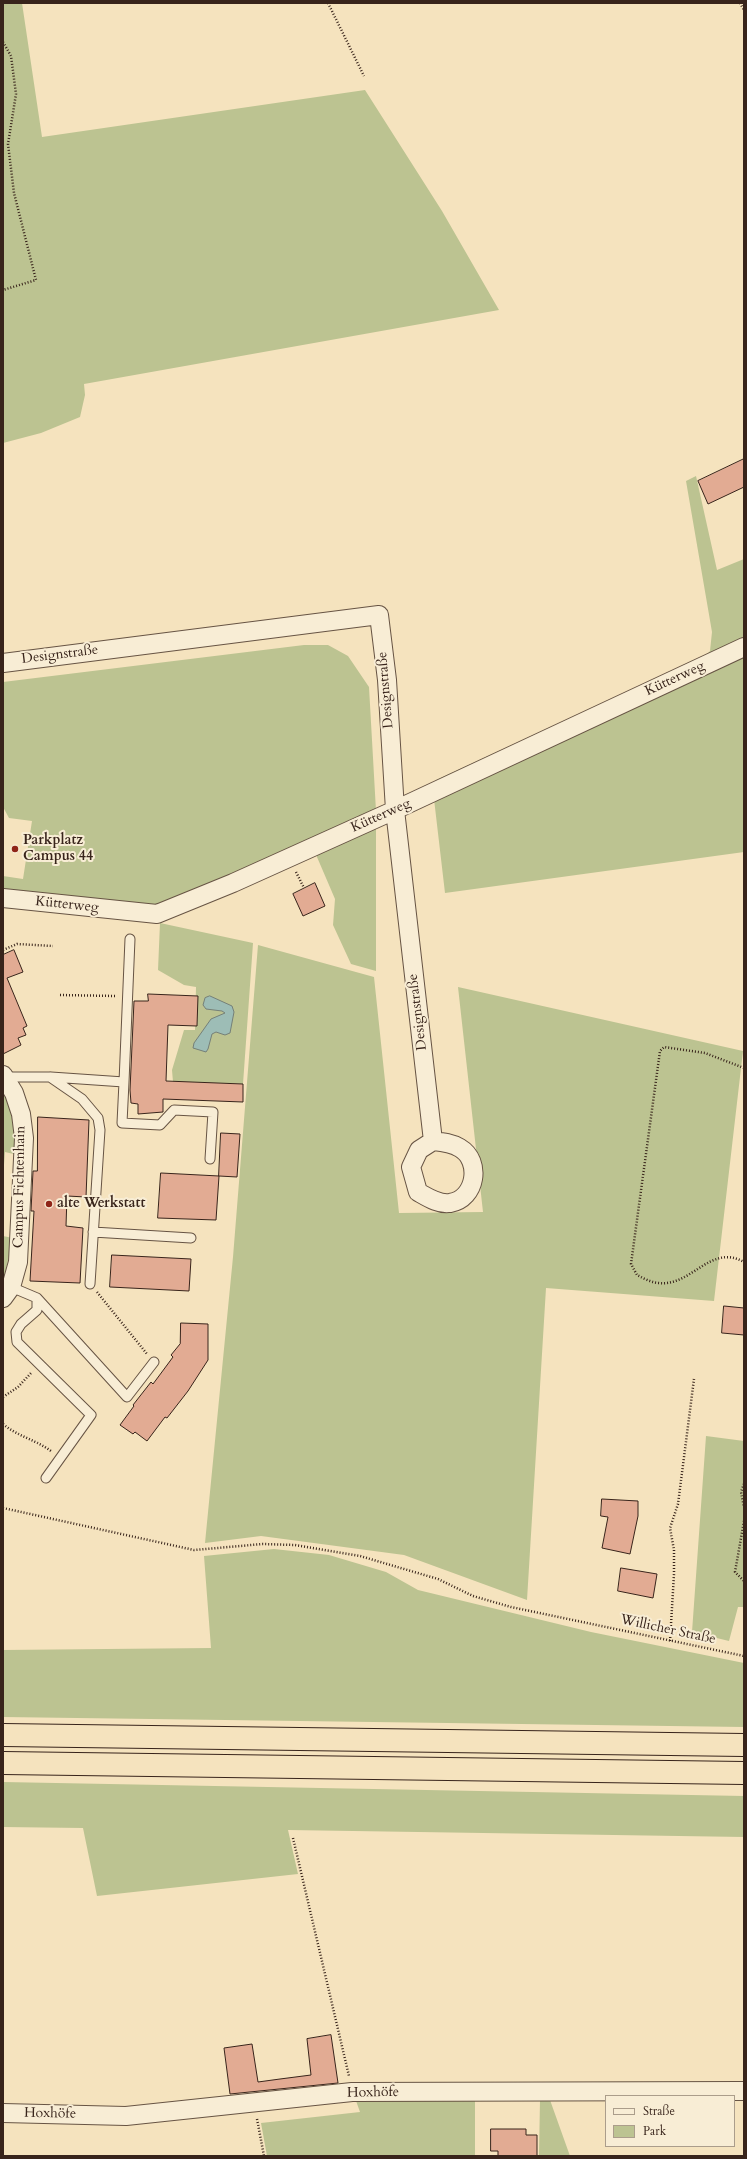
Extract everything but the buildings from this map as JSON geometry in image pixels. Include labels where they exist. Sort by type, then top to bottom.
[{"type":"highway","points":[[3,1735],[744,1745]]},
{"type":"highway","points":[[3,1763],[744,1773]]},
{"type":"street","name":"Designstraße","points":[[3,663],[379,616],[387,680],[395,810],[433,1141]]},
{"type":"street","name":"Kütterweg","points":[[3,898],[157,914],[233,883],[395,810],[744,647]]},
{"type":"street","name":"Campus Fichtenhain","points":[[4,1076],[14,1093],[21,1114],[24,1138],[18,1262],[7,1292]]},
{"type":"street","name":"Hoxhöfe","points":[[3,2114],[126,2116],[254,2104],[352,2092],[552,2093],[744,2090]]},
{"type":"lane","points":[[130,939],[122,1123],[160,1125],[174,1110],[213,1112],[210,1159]]},
{"type":"lane","name":"Campus Fichtenhain","points":[[4,1076],[50,1077],[124,1082]]},
{"type":"lane","points":[[50,1077],[82,1099],[98,1118],[100,1130],[90,1284]]},
{"type":"lane","points":[[93,1232],[191,1238]]},
{"type":"lane","points":[[7,1292],[37,1298],[127,1397],[154,1362]]},
{"type":"lane","points":[[37,1298],[36,1310],[21,1324],[16,1332],[17,1342],[91,1415],[46,1478]]},
{"type":"path","points":[[328,3],[364,76]]},
{"type":"path","points":[[740,3],[744,10]]},
{"type":"path","points":[[3,42],[11,56],[16,94],[8,144],[14,193],[36,280],[3,290]]},
{"type":"path","points":[[3,950],[17,944],[53,946]]},
{"type":"path","points":[[60,995],[128,997]]},
{"type":"path","points":[[744,1068],[705,1053],[664,1047],[660,1051],[631,1264],[637,1275],[658,1283],[671,1282],[684,1278],[721,1257],[734,1257],[744,1262]]},
{"type":"path","points":[[90,1284],[154,1362]]},
{"type":"path","points":[[3,1398],[18,1387],[39,1364]]},
{"type":"path","points":[[670,1641],[674,1574],[674,1550],[670,1528],[678,1504],[694,1379]]},
{"type":"path","points":[[3,1424],[9,1430],[37,1442],[60,1458]]},
{"type":"path","points":[[744,1484],[741,1492],[744,1507]]},
{"type":"path","name":"Willicher Straße","points":[[3,1508],[194,1550],[263,1544],[295,1545],[360,1556],[438,1579],[474,1596],[503,1605],[744,1656]]},
{"type":"path","points":[[744,1521],[735,1572],[744,1581]]},
{"type":"path","points":[[293,1838],[352,2092]]},
{"type":"path","points":[[254,2104],[264,2156]]},
{"type":"green space","points":[[3,3],[22,3],[42,137],[365,90],[442,211],[499,310],[84,384],[85,395],[80,417],[41,433],[3,443]]},
{"type":"green space","points":[[696,476],[717,570],[744,559],[744,643],[437,785],[436,780],[705,656],[710,651],[712,632],[686,481]]},
{"type":"green space","points":[[304,645],[328,645],[348,656],[369,687],[376,811],[158,909],[3,892],[3,876],[23,879],[32,821],[9,818],[3,807],[3,682]]},
{"type":"green space","points":[[744,651],[744,852],[445,893],[434,799]]},
{"type":"green space","points":[[376,822],[376,971],[351,964],[333,925],[335,899],[314,850]]},
{"type":"green space","points":[[160,923],[253,943],[243,1084],[173,1082],[172,1070],[184,1030],[195,1030],[196,987],[184,985],[158,970]]},
{"type":"green space","points":[[258,945],[374,977],[399,1213],[483,1212],[458,987],[743,1051],[714,1301],[546,1288],[527,1600],[404,1555],[261,1536],[205,1543],[233,1257]]},
{"type":"green space","points":[[3,1088],[12,1101],[18,1155],[5,1152],[3,1178]]},
{"type":"green space","points":[[3,1236],[13,1238],[3,1283]]},
{"type":"green space","points":[[706,1436],[744,1441],[744,1607],[738,1607],[729,1641],[692,1632]]},
{"type":"green space","points":[[274,1549],[329,1555],[386,1572],[418,1590],[591,1632],[744,1663],[744,1727],[3,1717],[3,1650],[211,1648],[204,1556]]},
{"type":"green space","points":[[3,1782],[744,1796],[744,1837],[288,1830],[298,1874],[97,1896],[83,1828],[3,1827]]},
{"type":"green space","points":[[355,2098],[475,2099],[475,2156],[267,2156],[261,2123],[360,2112]]},
{"type":"green space","points":[[540,2100],[550,2100],[570,2156],[539,2156]]},
{"type":"water","points":[[210,996],[232,1006],[234,1012],[230,1033],[225,1035],[216,1032],[212,1034],[206,1052],[193,1048],[194,1043],[211,1019],[225,1013],[222,1011],[206,1009],[203,1005],[205,998]]},
{"type":"place","name":"Parkplatz Campus 44","points":[[15,849]]},
{"type":"place","name":"alte Werkstatt","points":[[49,1204]]}]
